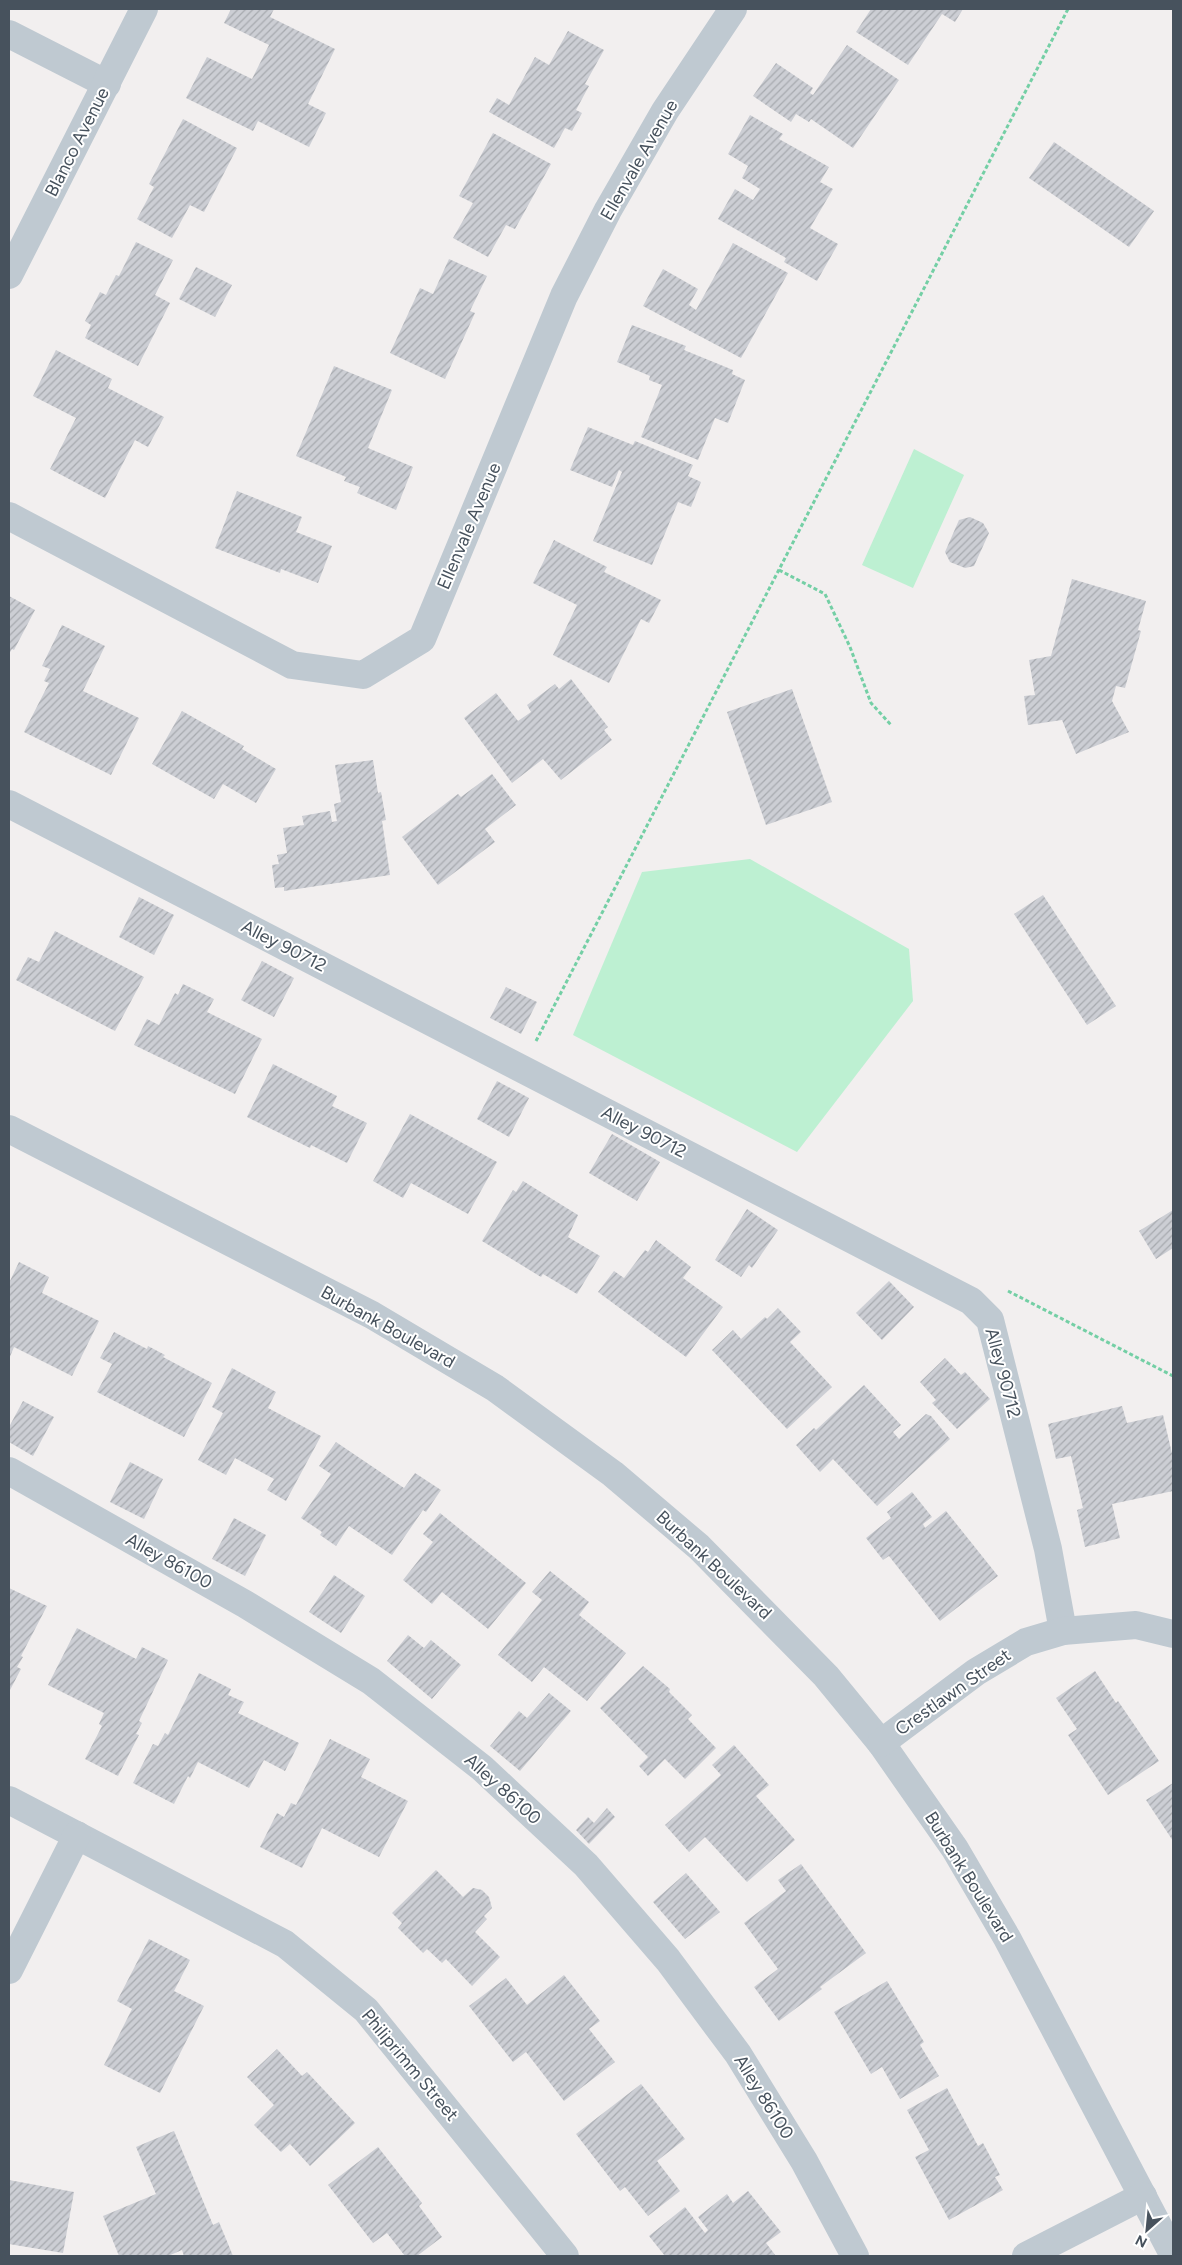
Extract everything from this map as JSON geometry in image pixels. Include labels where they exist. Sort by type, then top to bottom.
[{"type":"street","name":"Blanco Avenue","points":[[9,275],[144,9]]},
{"type":"street","name":"Ellenvale Avenue","points":[[9,516],[292,665],[363,675],[422,639],[564,296],[608,210],[665,111],[733,9]]},
{"type":"street","points":[[9,34],[107,84]]},
{"type":"street","name":"Alley 90712","points":[[9,804],[971,1300],[990,1320],[1048,1549],[1063,1631]]},
{"type":"street","name":"Burbank Boulevard","points":[[9,1128],[372,1315],[495,1388],[613,1474],[699,1547],[826,1676],[881,1743],[955,1849],[1007,1938],[1173,2254]]},
{"type":"street","name":"Alley 86100","points":[[9,1471],[245,1604],[371,1681],[482,1768],[586,1865],[668,1960],[738,2054],[804,2161],[855,2256]]},
{"type":"street","name":"Crestlawn Street","points":[[881,1743],[976,1672],[1026,1642],[1063,1631],[1136,1625],[1173,1634]]},
{"type":"street","name":"Philiprimm Street","points":[[9,1800],[285,1944],[366,2010],[565,2256]]},
{"type":"street","points":[[9,1970],[77,1835]]},
{"type":"street","points":[[1026,2256],[1142,2196]]},
{"type":"path","points":[[538,1045],[536,1040],[1068,9]]},
{"type":"path","points":[[779,570],[825,594],[850,647],[871,703],[892,726]]},
{"type":"path","points":[[1006,1290],[1173,1376]]},
{"type":"green space","points":[[914,449],[964,475],[913,588],[862,565]]},
{"type":"green space","points":[[750,859],[909,949],[913,1001],[797,1152],[573,1035],[642,872]]},
{"type":"building","points":[[231,9],[274,9],[270,17],[335,49],[308,104],[326,113],[309,147],[258,121],[253,131],[186,98],[207,57],[252,79],[269,45],[224,23]]},
{"type":"building","points":[[871,9],[963,9],[955,22],[942,14],[908,65],[856,32]]},
{"type":"building","points":[[568,31],[604,50],[585,84],[589,86],[576,110],[582,113],[572,131],[565,128],[554,148],[489,112],[497,98],[509,105],[535,57],[549,65]]},
{"type":"building","points":[[847,45],[899,80],[853,148],[811,119],[809,122],[796,114],[791,122],[753,96],[776,63],[813,88],[810,93],[813,95]]},
{"type":"building","points":[[750,115],[783,134],[779,139],[829,167],[820,182],[833,189],[810,228],[838,244],[817,281],[784,262],[786,258],[718,219],[735,189],[753,200],[760,189],[742,178],[748,166],[728,154]]},
{"type":"building","points":[[183,119],[237,148],[204,212],[190,205],[172,238],[137,219],[154,187],[149,184]]},
{"type":"building","points":[[493,133],[551,164],[515,229],[506,225],[488,257],[453,238],[473,203],[459,196]]},
{"type":"building","points":[[1054,142],[1154,211],[1129,247],[1029,178]]},
{"type":"building","points":[[136,242],[173,260],[155,295],[170,303],[138,366],[85,338],[91,325],[85,321],[100,292],[106,295],[116,275],[119,276]]},
{"type":"building","points":[[733,243],[788,273],[741,358],[643,306],[663,269],[698,289],[689,305],[696,310]]},
{"type":"building","points":[[449,259],[487,276],[470,311],[475,313],[445,379],[390,353],[420,288],[433,294]]},
{"type":"building","points":[[196,267],[232,285],[215,317],[179,299]]},
{"type":"building","points":[[632,325],[686,346],[684,350],[733,370],[732,374],[745,380],[728,423],[715,418],[698,460],[641,437],[662,385],[649,380],[650,376],[617,362]]},
{"type":"building","points":[[56,350],[112,379],[108,388],[164,417],[148,447],[135,440],[105,498],[50,469],[76,418],[33,396]]},
{"type":"building","points":[[334,366],[392,390],[368,448],[413,467],[396,510],[357,493],[360,487],[344,481],[346,477],[296,456]]},
{"type":"building","points":[[588,427],[633,445],[635,441],[693,465],[688,476],[701,482],[691,507],[678,502],[652,565],[593,541],[622,472],[619,470],[612,487],[570,470]]},
{"type":"building","points":[[237,491],[302,517],[296,532],[332,546],[318,583],[281,569],[280,573],[215,548]]},
{"type":"building","points":[[970,517],[983,523],[989,533],[974,566],[965,568],[950,562],[945,552],[959,520]]},
{"type":"building","points":[[554,540],[607,567],[604,572],[661,600],[649,623],[641,619],[609,683],[553,655],[577,605],[533,583]]},
{"type":"building","points":[[1072,579],[1146,601],[1138,630],[1141,631],[1125,688],[1116,686],[1112,701],[1129,732],[1076,754],[1062,720],[1028,725],[1024,696],[1035,695],[1029,660],[1051,656]]},
{"type":"building","points":[[9,596],[35,610],[14,650],[12,649],[9,654]]},
{"type":"building","points":[[62,625],[105,646],[83,691],[139,718],[111,775],[24,732],[49,683],[44,681],[50,669],[42,666]]},
{"type":"building","points":[[571,679],[608,727],[604,730],[612,740],[561,780],[543,759],[512,783],[464,718],[496,693],[518,721],[531,712],[527,705],[555,684],[559,689]]},
{"type":"building","points":[[792,689],[832,802],[766,825],[727,712]]},
{"type":"building","points":[[182,711],[244,746],[242,749],[276,769],[256,803],[223,784],[214,799],[152,764]]},
{"type":"building","points":[[373,760],[378,793],[381,792],[386,820],[382,821],[390,875],[284,891],[284,887],[275,888],[272,865],[279,864],[277,855],[287,853],[283,828],[304,825],[302,816],[330,811],[332,822],[337,821],[334,804],[341,802],[335,765]]},
{"type":"building","points":[[492,774],[516,805],[485,829],[495,842],[438,885],[402,837],[458,794],[461,797]]},
{"type":"building","points":[[1043,895],[1116,1006],[1087,1025],[1014,914]]},
{"type":"building","points":[[139,897],[174,915],[154,955],[119,937]]},
{"type":"building","points":[[55,931],[144,977],[115,1031],[16,980],[28,957],[39,962]]},
{"type":"building","points":[[262,961],[294,978],[274,1017],[241,1000]]},
{"type":"building","points":[[183,984],[214,999],[207,1012],[262,1039],[235,1094],[134,1045],[147,1019],[159,1025],[175,993],[178,995]]},
{"type":"building","points":[[506,987],[537,1002],[521,1034],[490,1018]]},
{"type":"building","points":[[273,1064],[337,1096],[332,1106],[367,1123],[347,1163],[311,1145],[310,1148],[247,1117]]},
{"type":"building","points":[[497,1081],[529,1098],[509,1137],[477,1119]]},
{"type":"building","points":[[410,1114],[497,1162],[468,1214],[411,1183],[403,1198],[373,1181]]},
{"type":"building","points":[[612,1134],[660,1162],[637,1201],[589,1173]]},
{"type":"building","points":[[523,1181],[578,1215],[568,1237],[600,1256],[577,1294],[543,1274],[541,1277],[482,1241],[513,1190],[516,1192]]},
{"type":"building","points":[[747,1209],[778,1230],[752,1268],[749,1265],[741,1277],[715,1260]]},
{"type":"building","points":[[1173,1210],[1173,1248],[1156,1259],[1139,1231]]},
{"type":"building","points":[[656,1240],[691,1267],[683,1278],[723,1307],[686,1357],[598,1292],[614,1271],[624,1278],[645,1250],[648,1252]]},
{"type":"building","points":[[19,1262],[49,1277],[42,1293],[99,1321],[72,1376],[14,1347],[9,1359],[9,1283]]},
{"type":"building","points":[[889,1281],[914,1307],[882,1340],[856,1313]]},
{"type":"building","points":[[778,1308],[801,1332],[790,1342],[832,1387],[787,1429],[712,1350],[733,1330],[741,1339]]},
{"type":"building","points":[[114,1332],[147,1349],[148,1346],[165,1355],[163,1357],[212,1383],[184,1437],[97,1392],[112,1364],[100,1358]]},
{"type":"building","points":[[945,1358],[961,1375],[965,1372],[990,1399],[957,1429],[932,1403],[936,1400],[920,1382]]},
{"type":"building","points":[[232,1368],[276,1392],[268,1408],[321,1436],[286,1501],[267,1490],[274,1479],[235,1458],[226,1475],[198,1460],[223,1413],[212,1407]]},
{"type":"building","points":[[864,1385],[901,1425],[893,1432],[899,1439],[926,1414],[931,1416],[950,1439],[877,1506],[833,1459],[820,1472],[796,1445],[814,1428],[816,1430]]},
{"type":"building","points":[[23,1401],[54,1417],[33,1456],[9,1442],[9,1427]]},
{"type":"building","points":[[1122,1406],[1127,1423],[1163,1415],[1173,1458],[1173,1491],[1112,1504],[1120,1538],[1085,1547],[1077,1510],[1083,1508],[1071,1456],[1056,1459],[1048,1424]]},
{"type":"building","points":[[336,1442],[404,1488],[415,1473],[441,1490],[426,1512],[423,1510],[392,1555],[349,1526],[336,1546],[320,1535],[322,1532],[301,1518],[331,1474],[319,1466]]},
{"type":"building","points":[[130,1462],[163,1479],[144,1519],[110,1502]]},
{"type":"building","points":[[912,1492],[932,1517],[923,1524],[925,1528],[946,1511],[998,1576],[940,1621],[889,1556],[883,1560],[866,1538],[891,1518],[887,1512]]},
{"type":"building","points":[[440,1513],[526,1583],[488,1629],[442,1592],[432,1604],[403,1580],[433,1542],[423,1534]]},
{"type":"building","points":[[234,1518],[266,1535],[245,1576],[212,1559]]},
{"type":"building","points":[[550,1571],[589,1602],[579,1615],[626,1653],[587,1701],[544,1667],[532,1682],[498,1655],[542,1600],[532,1592]]},
{"type":"building","points":[[334,1575],[365,1596],[341,1633],[309,1612]]},
{"type":"building","points":[[9,1588],[47,1606],[21,1656],[23,1657],[17,1667],[21,1669],[9,1692]]},
{"type":"building","points":[[77,1628],[136,1659],[142,1647],[168,1660],[139,1721],[142,1723],[136,1734],[139,1735],[118,1776],[85,1759],[102,1726],[99,1724],[104,1713],[48,1685]]},
{"type":"building","points":[[408,1635],[424,1648],[431,1640],[461,1665],[432,1699],[387,1661]]},
{"type":"building","points":[[643,1666],[670,1689],[669,1692],[692,1715],[688,1719],[716,1748],[685,1779],[665,1759],[648,1776],[639,1766],[648,1757],[600,1708]]},
{"type":"building","points":[[1095,1671],[1159,1761],[1108,1795],[1068,1735],[1077,1729],[1056,1698]]},
{"type":"building","points":[[199,1673],[231,1689],[228,1695],[244,1702],[238,1713],[299,1743],[285,1771],[264,1760],[249,1788],[198,1762],[190,1778],[188,1776],[174,1804],[133,1783],[153,1744],[158,1746],[165,1733],[168,1735]]},
{"type":"building","points":[[549,1693],[571,1711],[520,1771],[490,1746],[519,1711],[527,1718]]},
{"type":"building","points":[[330,1739],[370,1759],[361,1777],[408,1801],[379,1857],[322,1828],[302,1868],[260,1847],[277,1813],[284,1817],[291,1803],[296,1805]]},
{"type":"building","points":[[734,1745],[769,1785],[756,1796],[795,1840],[747,1882],[705,1837],[689,1852],[665,1825],[721,1775],[712,1765]]},
{"type":"building","points":[[1173,1783],[1173,1841],[1146,1800]]},
{"type":"building","points":[[607,1808],[615,1817],[589,1844],[576,1830],[588,1817],[594,1823]]},
{"type":"building","points":[[801,1864],[866,1953],[820,1987],[822,1989],[779,2021],[754,1987],[778,1969],[744,1923],[786,1891],[778,1880]]},
{"type":"building","points":[[436,1870],[463,1897],[473,1888],[482,1890],[489,1897],[492,1908],[484,1916],[487,1919],[475,1932],[500,1957],[472,1986],[446,1959],[442,1963],[427,1949],[423,1953],[398,1928],[402,1923],[392,1913]]},
{"type":"building","points":[[686,1873],[720,1912],[685,1939],[653,1902]]},
{"type":"building","points":[[149,1939],[190,1960],[174,1991],[204,2006],[160,2093],[104,2065],[132,2009],[117,2001]]},
{"type":"building","points":[[564,1975],[600,2021],[589,2029],[615,2062],[564,2101],[526,2052],[513,2062],[469,2006],[506,1978],[527,2005]]},
{"type":"building","points":[[887,1981],[924,2042],[920,2045],[939,2076],[900,2099],[882,2067],[871,2074],[834,2012]]},
{"type":"building","points":[[277,2049],[302,2076],[307,2072],[355,2123],[310,2166],[290,2144],[281,2152],[254,2125],[274,2105],[247,2077]]},
{"type":"building","points":[[641,2084],[685,2139],[657,2161],[680,2191],[648,2216],[625,2187],[620,2191],[576,2134]]},
{"type":"building","points":[[947,2088],[978,2146],[983,2143],[1000,2175],[995,2177],[1003,2190],[949,2220],[915,2157],[929,2150],[907,2110]]},
{"type":"building","points":[[174,2131],[213,2225],[219,2222],[233,2256],[184,2256],[182,2250],[168,2256],[119,2256],[103,2216],[156,2194],[136,2147]]},
{"type":"building","points":[[378,2147],[422,2203],[419,2206],[442,2237],[417,2256],[405,2256],[387,2233],[373,2243],[328,2185]]},
{"type":"building","points":[[9,2180],[74,2192],[63,2253],[9,2244]]},
{"type":"building","points":[[748,2191],[781,2232],[766,2243],[776,2256],[665,2256],[649,2236],[685,2207],[705,2233],[708,2230],[698,2217],[727,2194],[733,2203]]}]
